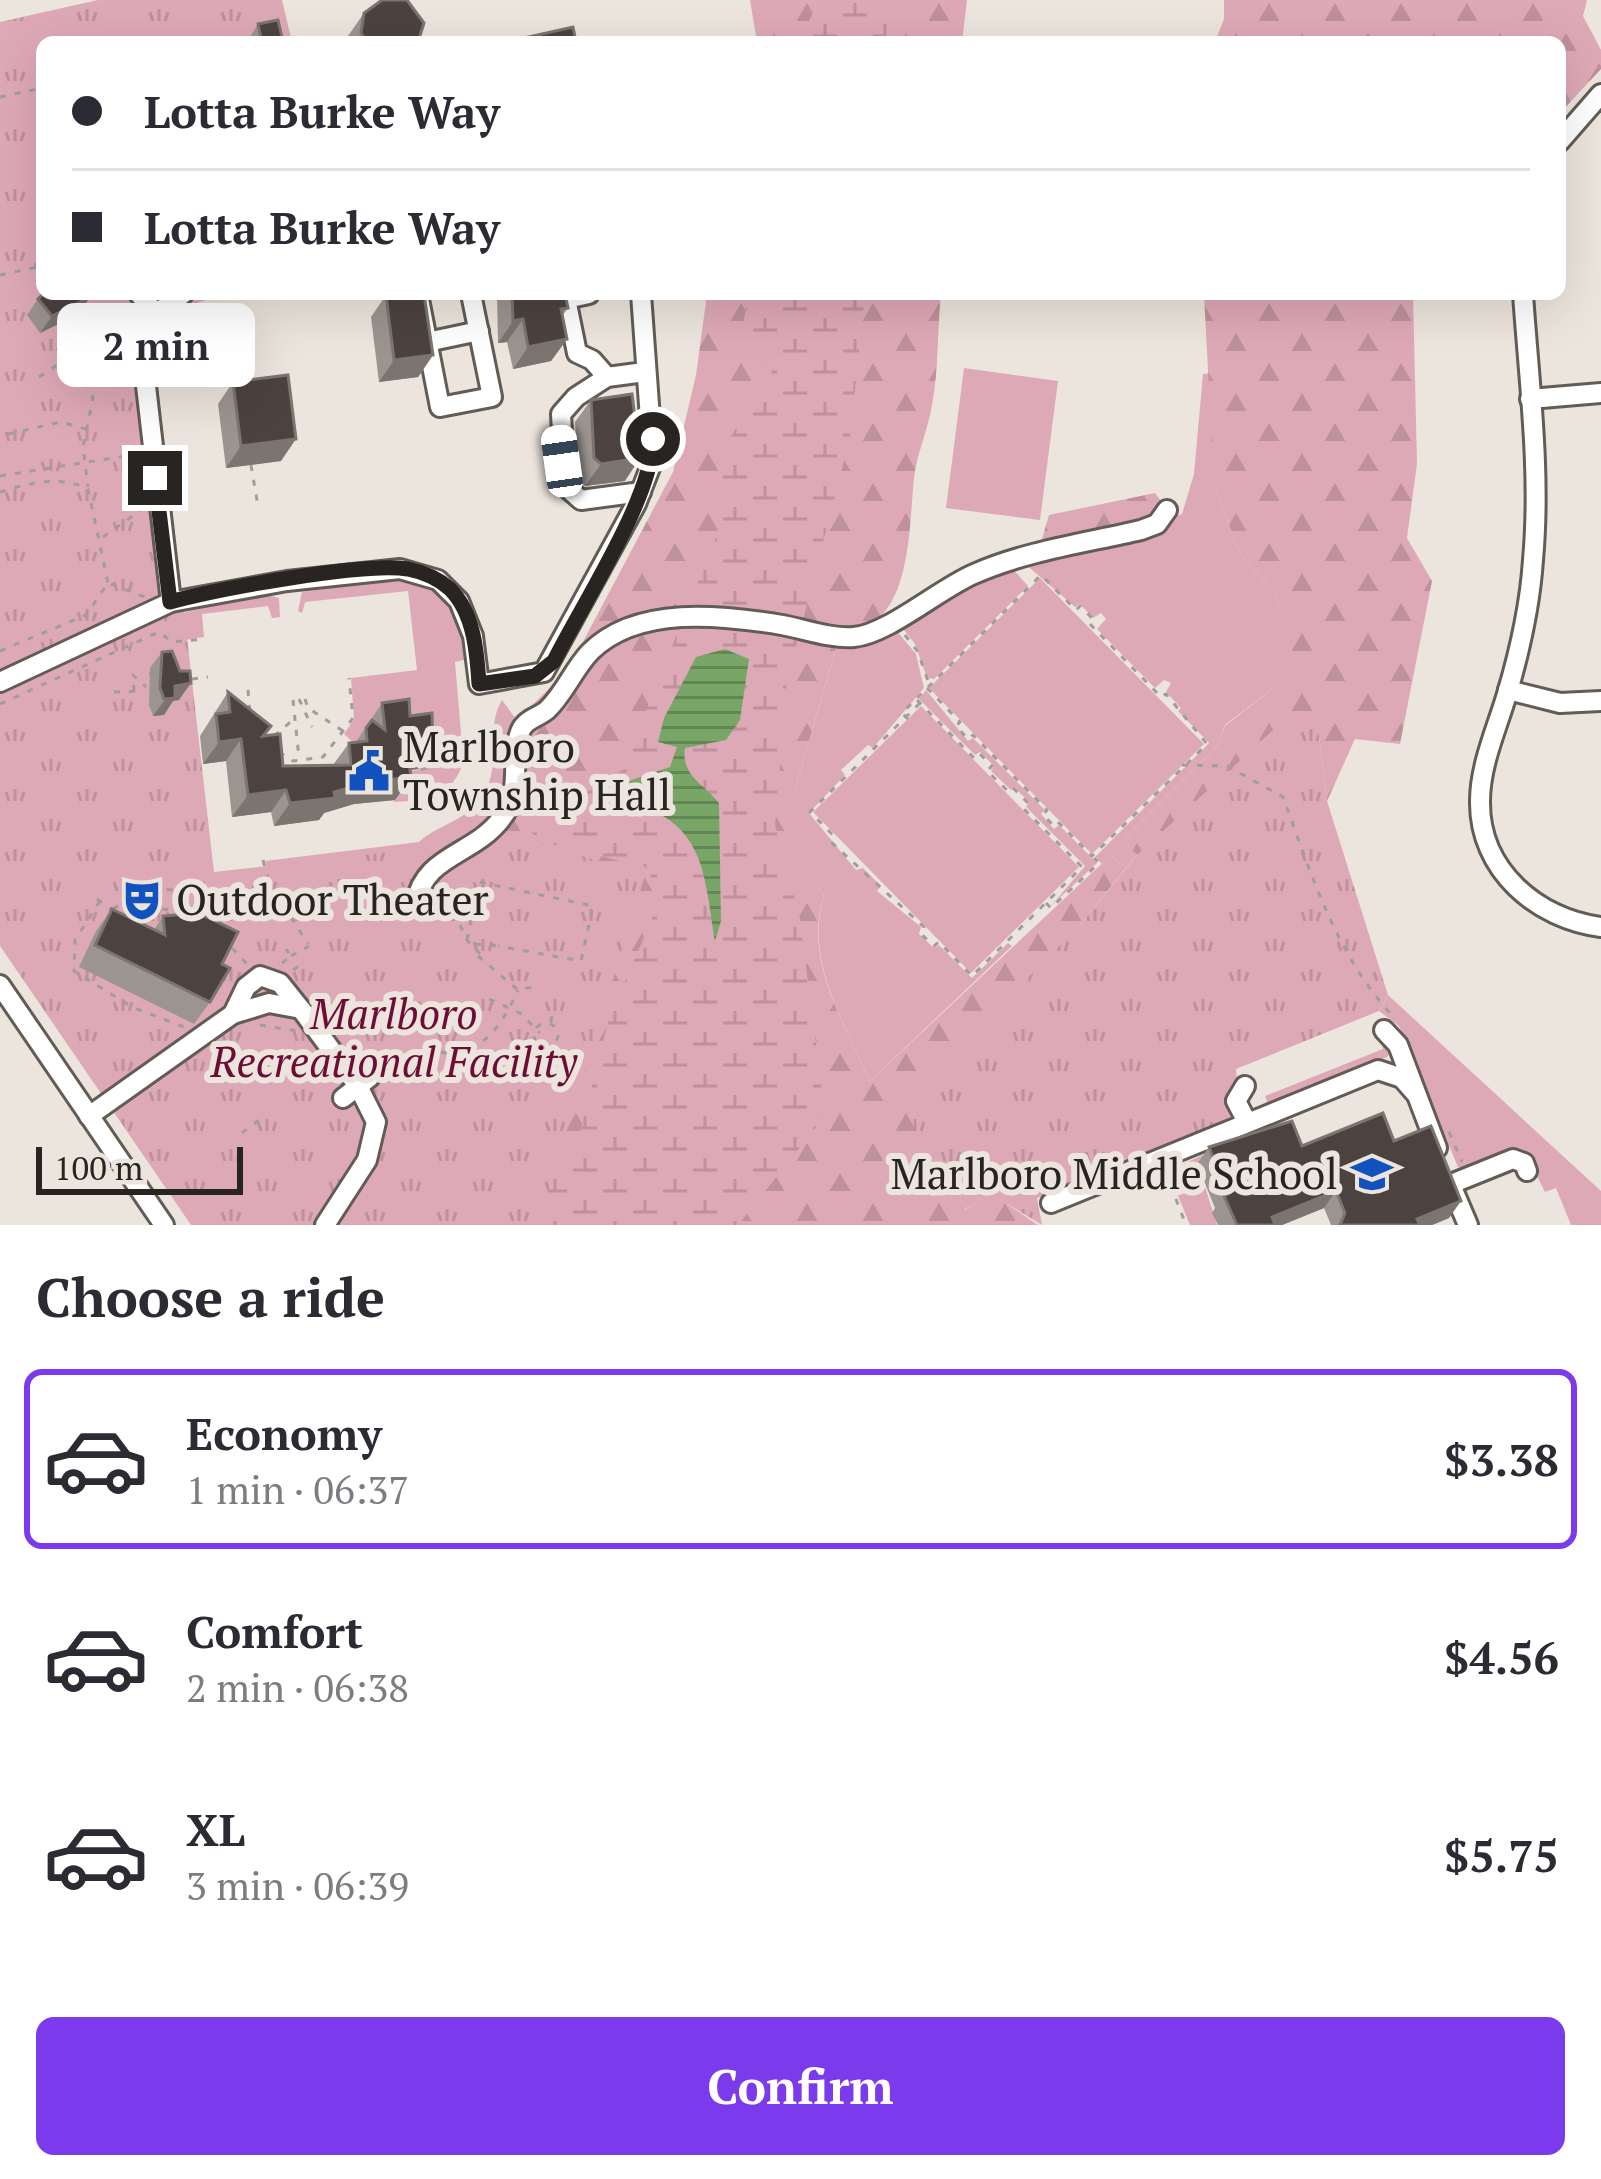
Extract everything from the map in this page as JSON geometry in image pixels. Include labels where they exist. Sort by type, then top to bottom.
[{"type":"street","points":[[1566,134],[1601,94]]},
{"type":"street","points":[[144,300],[156,313]]},
{"type":"street","points":[[170,602],[143,360],[144,340],[156,313],[174,300]]},
{"type":"street","points":[[419,300],[440,407],[492,397],[472,300]]},
{"type":"street","points":[[562,300],[577,353],[592,360],[607,377]]},
{"type":"street","points":[[0,682],[170,602],[407,569],[449,589],[470,623],[479,684],[535,676],[554,661],[641,492],[653,454],[641,300]]},
{"type":"street","points":[[1523,300],[1533,561],[1508,690],[1481,778],[1481,815],[1492,852],[1510,881],[1541,909],[1601,927]]},
{"type":"street","points":[[427,341],[479,331]]},
{"type":"street","points":[[641,492],[581,500],[565,486],[561,414],[607,377],[645,372]]},
{"type":"street","points":[[1530,399],[1601,393]]},
{"type":"street","points":[[415,905],[418,888],[434,865],[471,846],[502,819],[515,795],[520,729],[563,693],[590,653],[630,626],[656,619],[740,620],[853,637],[979,572],[1141,530],[1156,524],[1167,510]]},
{"type":"street","points":[[358,552],[362,573]]},
{"type":"street","points":[[1508,690],[1559,703],[1601,701]]},
{"type":"street","points":[[226,1028],[246,987],[260,976],[280,983],[373,1110],[375,1135],[367,1160],[326,1225]]},
{"type":"street","points":[[0,985],[164,1225]]},
{"type":"street","points":[[89,1116],[269,1004],[301,1009]]},
{"type":"street","points":[[1392,1026],[1468,1225]]},
{"type":"street","points":[[1051,1203],[1094,1191],[1378,1070],[1402,1078],[1415,1094]]},
{"type":"street","points":[[1245,1086],[1236,1100],[1247,1122]]},
{"type":"street","points":[[1455,1182],[1490,1177],[1513,1159],[1524,1163],[1527,1171]]},
{"type":"path","points":[[0,97],[36,89]]},
{"type":"path","points":[[0,275],[36,266]]},
{"type":"path","points":[[0,651],[86,615],[108,584],[84,465],[93,398],[61,327]]},
{"type":"path","points":[[39,377],[63,361],[70,346]]},
{"type":"path","points":[[8,434],[61,422],[87,429]]},
{"type":"path","points":[[0,476],[152,452]]},
{"type":"path","points":[[72,482],[84,465]]},
{"type":"path","points":[[251,465],[257,506]]},
{"type":"path","points":[[0,491],[72,482],[88,489]]},
{"type":"path","points":[[101,538],[137,510],[158,504]]},
{"type":"path","points":[[918,701],[974,758],[979,753],[992,766],[987,771],[1027,802],[1022,807],[1082,867],[972,976],[939,942],[934,946],[921,934],[924,927],[862,864],[856,866],[831,842],[833,835],[811,812],[907,718],[902,712],[1041,575],[1076,610],[1080,606],[1092,618],[1088,622],[1162,697],[1166,694],[1207,744],[1092,856]]},
{"type":"path","points":[[108,584],[144,595],[151,611]]},
{"type":"path","points":[[891,621],[918,652],[928,686],[960,722],[956,727],[968,739],[973,735],[1046,810],[1043,814],[1055,827],[1059,823],[1099,863],[1051,908],[1046,903]]},
{"type":"path","points":[[0,704],[160,632],[172,642],[204,639]]},
{"type":"path","points":[[114,692],[134,691],[144,689],[133,675],[134,691]]},
{"type":"path","points":[[185,683],[208,677]]},
{"type":"path","points":[[296,718],[268,743],[299,761],[323,757],[353,718],[349,678]]},
{"type":"path","points":[[248,690],[252,726]]},
{"type":"path","points":[[299,699],[355,745]]},
{"type":"path","points":[[299,699],[299,761]]},
{"type":"path","points":[[299,699],[312,727]]},
{"type":"path","points":[[278,751],[279,769]]},
{"type":"path","points":[[392,773],[485,757]]},
{"type":"path","points":[[1184,764],[1227,766],[1283,797],[1324,906],[1392,1026]]},
{"type":"path","points":[[263,860],[268,881],[309,945],[282,962]]},
{"type":"path","points":[[434,865],[459,929],[518,991]]},
{"type":"path","points":[[238,892],[268,881]]},
{"type":"path","points":[[467,940],[479,882],[593,906],[580,962],[499,944],[474,945]]},
{"type":"path","points":[[111,910],[145,888],[188,891]]},
{"type":"path","points":[[208,906],[226,896]]},
{"type":"path","points":[[173,928],[180,910],[152,909],[129,924],[98,900],[76,940],[74,971],[132,1007],[191,1030]]},
{"type":"path","points":[[221,940],[247,964]]},
{"type":"path","points":[[286,949],[291,956]]},
{"type":"path","points":[[292,971],[303,963]]},
{"type":"path","points":[[441,1052],[463,1051],[484,1041],[518,991],[532,987]]},
{"type":"path","points":[[489,999],[510,1008],[537,1031]]},
{"type":"path","points":[[550,1024],[552,1012]]},
{"type":"path","points":[[252,1023],[293,1030],[307,1038]]},
{"type":"path","points":[[544,1048],[534,1040],[537,1031],[550,1024]]},
{"type":"path","points":[[544,1048],[558,1033],[550,1024]]},
{"type":"path","points":[[484,1041],[488,1052]]},
{"type":"path","points":[[544,1048],[544,1064]]},
{"type":"path","points":[[242,1133],[260,1120]]},
{"type":"path","points":[[1446,1124],[1465,1168],[1455,1182]]},
{"type":"green space","name":"Marlboro Recreational Facility","points":[[98,0],[282,0],[291,36],[36,36],[36,300],[207,300],[169,321],[155,360],[214,872],[519,837],[645,875],[538,1225],[191,1225],[0,946],[0,22]]},
{"type":"green space","points":[[750,0],[967,0],[963,36],[756,36]]},
{"type":"green space","points":[[819,0],[888,0],[886,36],[809,36],[807,25]]},
{"type":"green space","points":[[1224,0],[1587,0],[1583,16],[1601,50],[1601,69],[1566,107],[1566,36],[1217,36]]},
{"type":"green space","points":[[706,300],[941,300],[934,391],[915,469],[902,575],[881,616],[863,630],[839,638],[793,796],[814,827],[796,861],[824,895],[819,919],[822,967],[870,1081],[1111,855],[1126,868],[1080,925],[964,1210],[991,1193],[1038,1225],[418,1225],[494,840],[512,816],[526,711],[568,670],[673,472],[696,375]]},
{"type":"green space","points":[[747,300],[864,300],[850,437],[787,682],[775,825],[800,919],[825,1116],[738,1225],[444,1225],[573,1160],[608,1022],[662,895],[645,867],[551,844],[526,830],[622,770],[717,535],[724,447],[772,372],[744,319]]},
{"type":"green space","points":[[1204,300],[1413,300],[1417,464],[1407,538],[1432,581],[1400,744],[1355,739],[1327,801],[1318,729],[1137,855],[1123,840],[1217,746],[1225,726],[1296,670],[1276,594],[1240,554],[1214,485]]},
{"type":"green space","points":[[964,368],[1058,381],[1040,520],[946,508]]},
{"type":"green space","points":[[1212,373],[1214,485],[1240,554],[1276,594],[1297,670],[1225,725],[1217,746],[1124,839],[1137,855],[1126,868],[1111,855],[1102,864],[1095,857],[1209,743],[1178,711],[1181,708],[1166,692],[1171,683],[1164,680],[1155,688],[1097,629],[1106,619],[1101,613],[1093,618],[1080,604],[1075,607],[1024,563],[1182,514],[1194,474],[1203,374]]},
{"type":"green space","points":[[1155,493],[1161,501],[1150,520],[1052,545],[1042,539],[1049,515]]},
{"type":"green space","points":[[1010,566],[1028,586],[934,679],[927,678],[915,644],[901,626],[917,612]]},
{"type":"green space","points":[[396,578],[426,585],[448,603],[461,629],[467,659],[455,662],[463,757],[418,769],[368,740],[355,744],[344,734],[354,719],[351,678],[417,670],[408,591],[305,602],[302,613],[298,611],[302,592]]},
{"type":"green space","points":[[1040,578],[1204,744],[1092,854],[929,688]]},
{"type":"green space","points":[[264,594],[279,598],[280,617],[272,618],[268,606],[202,614],[204,637],[179,641],[182,613]]},
{"type":"green space","points":[[895,629],[916,654],[924,688],[873,748],[868,745],[841,770],[845,775],[809,813],[856,870],[863,868],[881,886],[877,891],[921,927],[919,934],[934,948],[939,945],[972,978],[1008,943],[1012,946],[870,1081],[823,967],[819,919],[824,895],[795,861],[793,796],[838,642],[868,644]]},
{"type":"green space","points":[[926,690],[968,741],[973,738],[1045,810],[1041,814],[1054,829],[1059,825],[1097,863],[1051,906],[1085,866],[1026,807],[1029,802],[991,771],[994,766],[980,752],[975,755],[919,699]]},
{"type":"green space","points":[[502,700],[518,722],[512,779],[507,796],[490,820],[466,839],[402,862],[270,880],[265,861],[419,842],[465,814],[479,801],[491,776],[494,725]]},
{"type":"green space","points":[[921,706],[1079,867],[971,973],[813,812]]},
{"type":"green space","points":[[1283,721],[1318,729],[1327,801],[1388,995],[1379,1011],[1236,1069],[1237,1079],[1229,1089],[1230,1119],[1037,1198],[1042,1225],[991,1194],[963,1210],[914,1132],[912,1095],[1080,925],[1137,855]]},
{"type":"green space","points":[[463,760],[447,788],[417,800],[394,802],[392,775]]},
{"type":"green space","points":[[1388,995],[1601,1191],[1601,1225],[1571,1225],[1556,1188],[1545,1192],[1528,1158],[1467,1170],[1458,1167],[1399,1026],[1379,1011]]},
{"type":"green space","points":[[1380,1038],[1392,1050],[1387,1057],[1268,1104],[1265,1096],[1383,1049]]},
{"type":"green space","points":[[1218,1148],[1198,1164],[1217,1225],[1190,1225],[1168,1171]]},
{"type":"shaded area","points":[[725,649],[749,659],[740,720],[726,740],[685,748],[690,773],[719,803],[721,921],[715,941],[704,876],[689,840],[676,825],[635,805],[655,792],[624,790],[620,784],[670,767],[677,747],[658,742],[664,718],[696,657]]},
{"type":"building","points":[[382,0],[407,0],[424,23],[420,36],[363,36],[364,13]]},
{"type":"building","points":[[278,20],[282,36],[261,36],[258,24]]},
{"type":"building","points":[[573,27],[575,36],[533,36]]},
{"type":"building","points":[[39,300],[84,300],[52,316]]},
{"type":"building","points":[[387,300],[425,300],[433,355],[394,360]]},
{"type":"building","points":[[512,300],[566,300],[568,308],[561,309],[567,339],[528,347],[523,319],[513,321]]},
{"type":"building","points":[[288,375],[296,439],[241,446],[233,382]]},
{"type":"building","points":[[632,394],[640,458],[601,464],[594,458],[591,400]]},
{"type":"building","points":[[172,651],[180,671],[190,671],[191,683],[175,686],[175,698],[164,699],[162,652]]},
{"type":"building","points":[[228,692],[271,726],[263,736],[280,734],[283,766],[351,765],[349,743],[367,741],[366,728],[372,720],[385,730],[382,703],[409,699],[410,716],[432,713],[433,747],[407,750],[411,777],[370,782],[334,792],[335,798],[290,803],[286,790],[248,795],[241,739],[219,742],[216,714],[230,712]]},
{"type":"building","points":[[112,909],[165,935],[163,916],[187,914],[190,909],[238,932],[222,964],[230,968],[210,1002],[95,945]]},
{"type":"building","name":"Marlboro Middle School","points":[[1383,1113],[1394,1141],[1431,1126],[1461,1201],[1417,1219],[1420,1225],[1340,1225],[1345,1213],[1336,1191],[1272,1217],[1275,1225],[1237,1225],[1209,1147],[1292,1121],[1302,1146]]},
{"type":"place","name":"Marlboro Township Hall","points":[[369,771]]},
{"type":"place","name":"Outdoor Theater","points":[[142,900]]},
{"type":"place","name":"Marlboro Middle School","points":[[1372,1174]]},
{"type":"route","points":[[155,478],[170,602],[287,581],[400,568],[420,572],[449,589],[464,609],[479,684],[535,676],[554,661],[636,504],[652,460],[653,439]]}]
